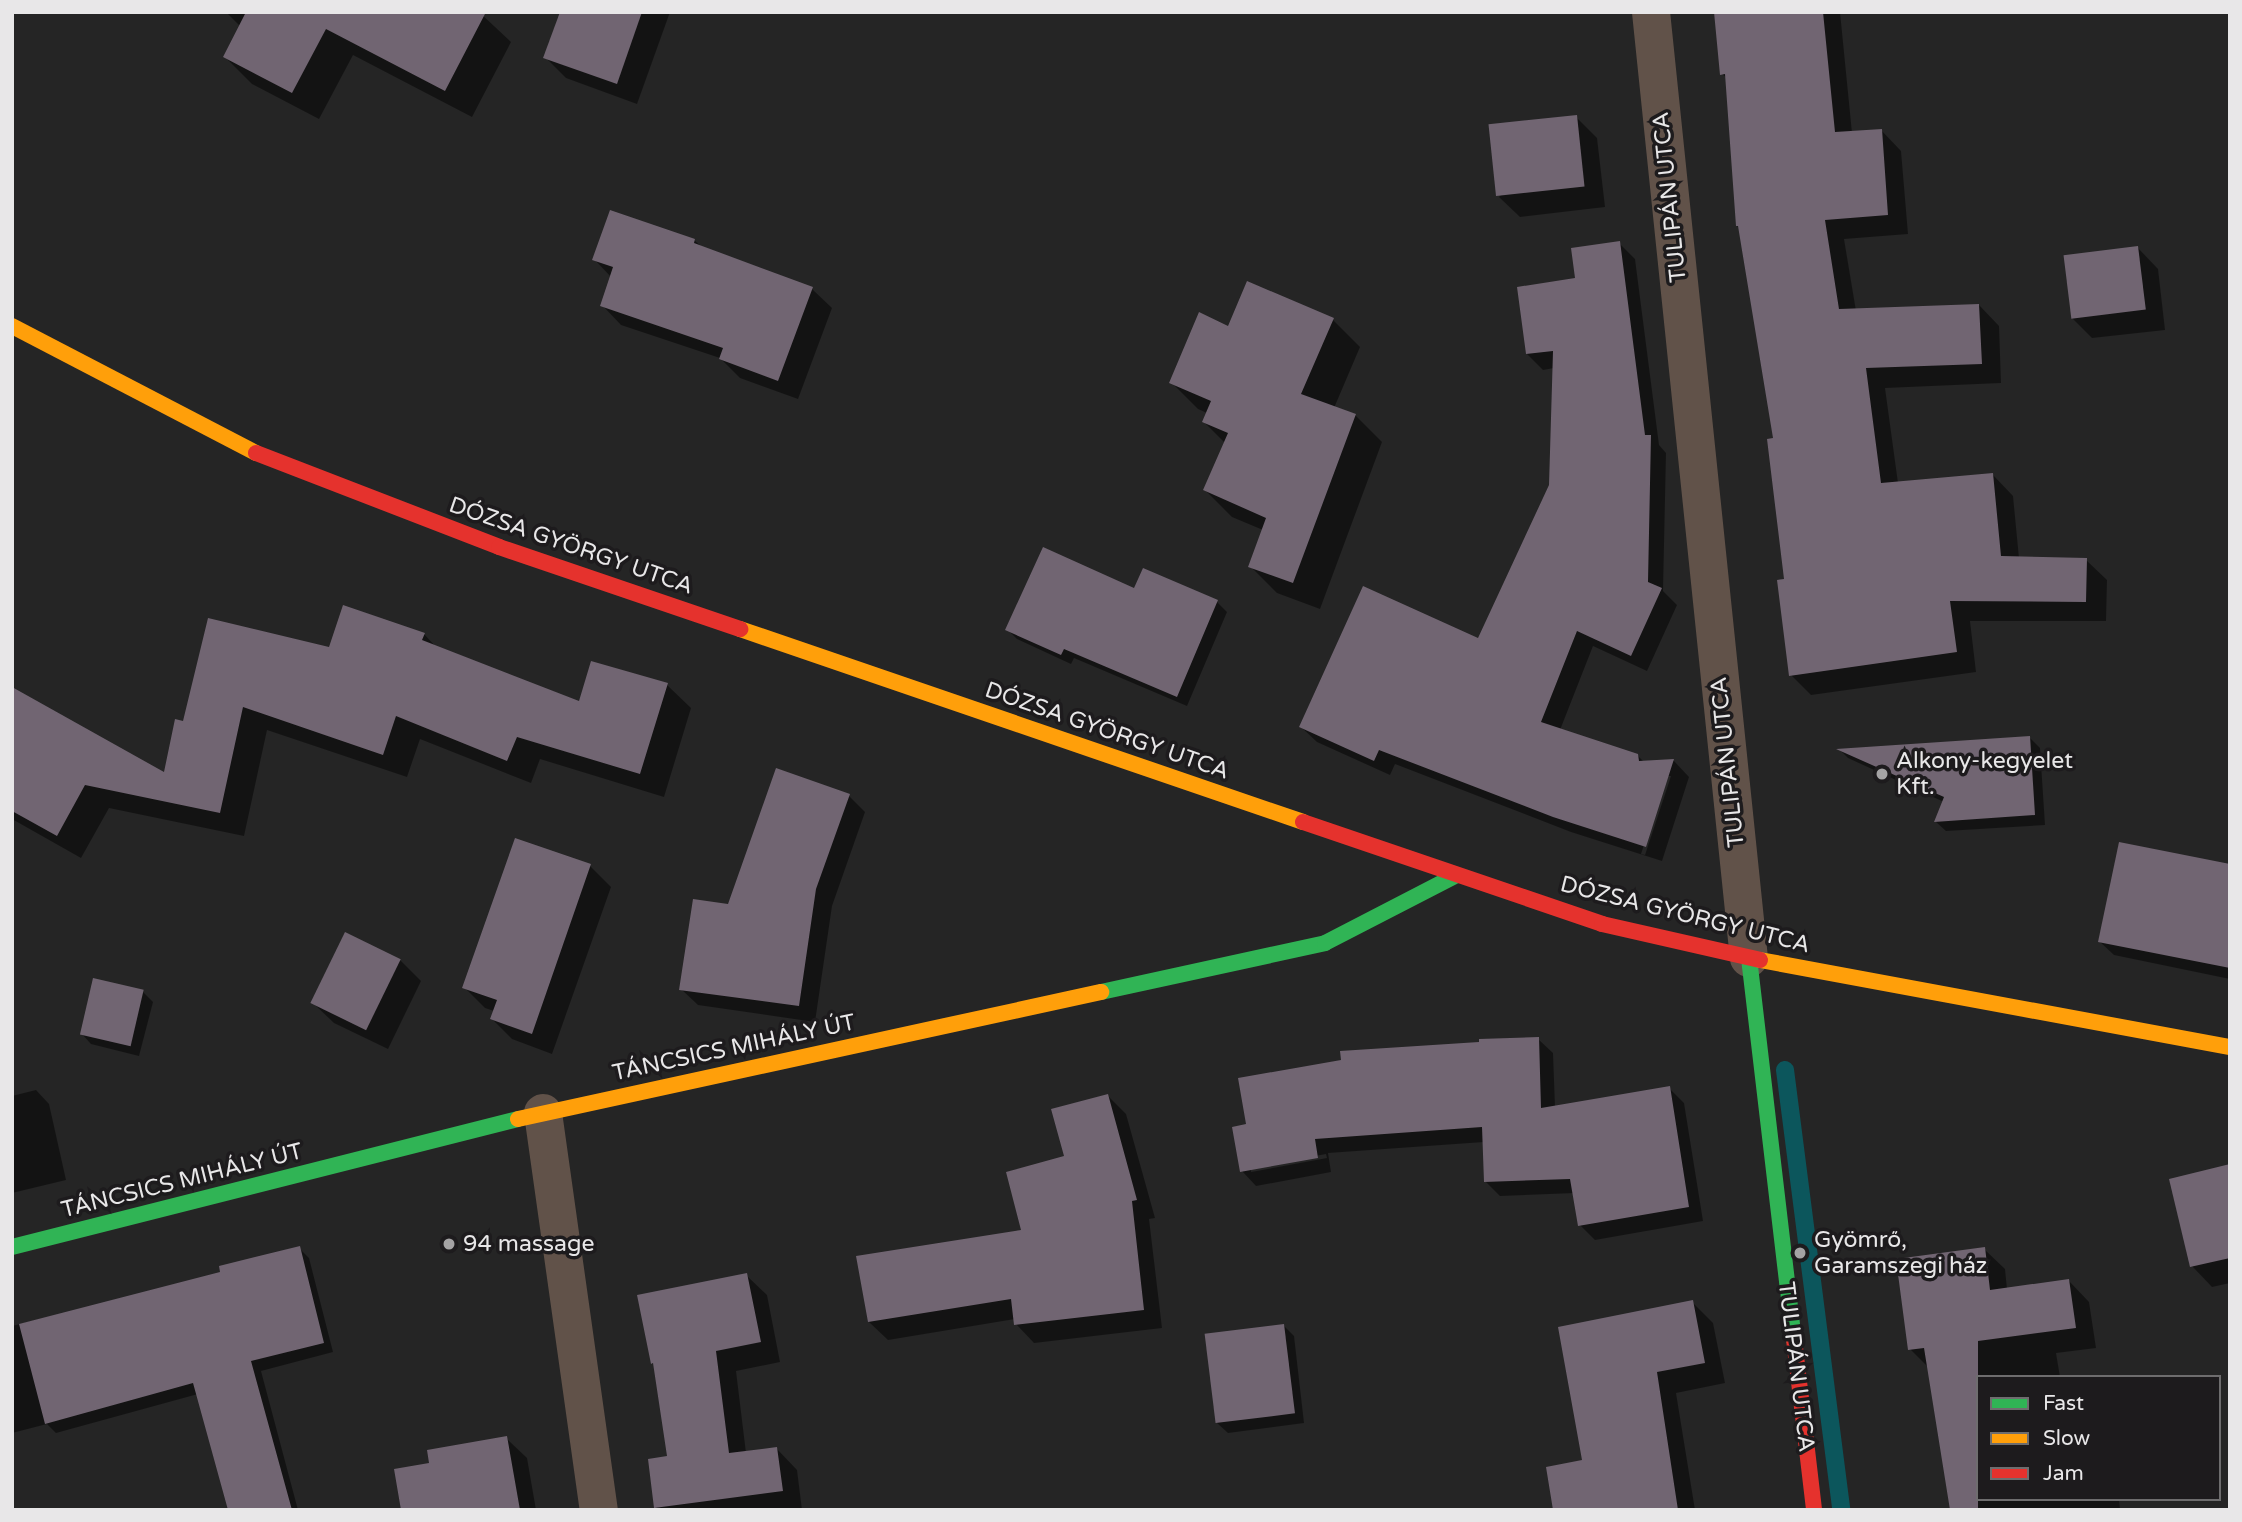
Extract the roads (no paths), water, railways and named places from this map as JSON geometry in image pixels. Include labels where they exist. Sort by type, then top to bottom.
[{"type":"main road","name":"DÓZSA GYÖRGY UTCA","points":[[12,326],[253,453],[473,537],[1602,923],[1749,958],[2230,1047]]},
{"type":"main road","name":"TÁNCSICS MIHÁLY ÚT","points":[[12,1247],[543,1112],[1325,943],[1457,875]]},
{"type":"main road","name":"TULIPÁN UTCA","points":[[1749,958],[1814,1510]]},
{"type":"street","name":"TULIPÁN UTCA","points":[[1651,12],[1749,958]]},
{"type":"street","points":[[543,1112],[599,1510]]},
{"type":"waterway","points":[[1785,1070],[1841,1510]]},
{"type":"place","name":"Alkony-kegyelet Kft.","points":[[1882,774]]},
{"type":"place","name":"94 massage","points":[[449,1244]]},
{"type":"place","name":"Gyömrő, Garamszegi ház","points":[[1800,1253]]}]
